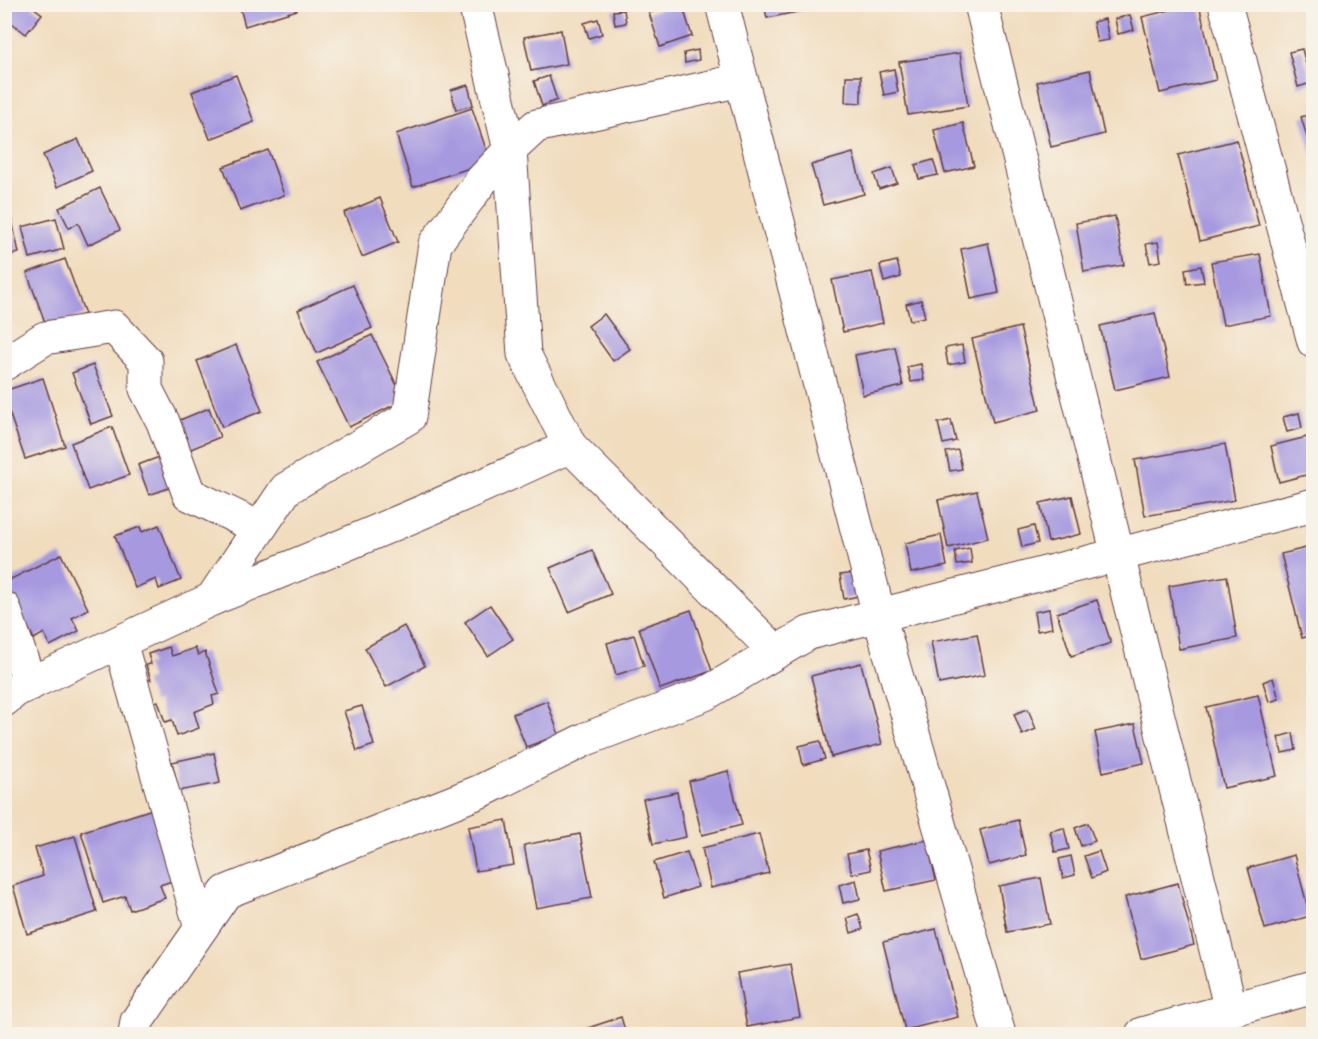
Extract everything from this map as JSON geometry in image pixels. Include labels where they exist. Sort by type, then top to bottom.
[{"type":"street","points":[[475,4],[510,150],[524,354],[570,446],[776,652]]},
{"type":"street","points":[[722,4],[879,615],[999,1035]]},
{"type":"street","points":[[981,4],[1232,1010]]},
{"type":"street","points":[[1225,4],[1314,342]]},
{"type":"street","points":[[212,599],[286,489],[409,417],[435,244],[482,180],[510,150],[536,126],[741,80]]},
{"type":"street","points":[[4,364],[45,338],[114,327],[146,361],[146,389],[163,422],[189,494],[259,528]]},
{"type":"street","points":[[4,608],[17,692],[212,599],[350,544],[570,446]]},
{"type":"street","points":[[135,1035],[137,1021],[226,892],[481,791],[586,739],[705,694],[808,633],[1314,505]]},
{"type":"street","points":[[120,642],[201,928]]},
{"type":"street","points":[[1142,1035],[1314,987]]},
{"type":"building","points":[[4,4],[29,4],[42,14],[26,34],[4,17]]},
{"type":"building","points":[[239,4],[296,4],[297,10],[245,26]]},
{"type":"building","points":[[674,4],[682,4],[692,36],[660,47],[649,13]]},
{"type":"building","points":[[764,4],[806,4],[807,10],[767,18]]},
{"type":"building","points":[[1199,4],[1216,80],[1160,93],[1142,17]]},
{"type":"building","points":[[624,10],[626,23],[615,25],[613,11]]},
{"type":"building","points":[[1130,15],[1134,30],[1118,34],[1115,19]]},
{"type":"building","points":[[598,19],[602,34],[589,38],[584,23]]},
{"type":"building","points":[[1105,19],[1109,40],[1097,42],[1093,22]]},
{"type":"building","points":[[561,30],[567,64],[531,71],[524,37]]},
{"type":"building","points":[[1302,49],[1311,83],[1298,87],[1289,52]]},
{"type":"building","points":[[698,50],[699,60],[685,63],[684,53]]},
{"type":"building","points":[[960,53],[968,106],[908,115],[899,62]]},
{"type":"building","points":[[894,69],[898,92],[884,95],[879,72]]},
{"type":"building","points":[[1090,70],[1104,134],[1051,147],[1037,82]]},
{"type":"building","points":[[236,75],[254,122],[210,139],[192,92]]},
{"type":"building","points":[[549,76],[557,100],[542,106],[534,81]]},
{"type":"building","points":[[846,76],[861,76],[861,103],[845,102]]},
{"type":"building","points":[[468,85],[473,105],[456,110],[451,90]]},
{"type":"building","points":[[472,108],[490,161],[413,187],[396,134]]},
{"type":"building","points":[[1314,113],[1314,157],[1313,157],[1301,117]]},
{"type":"building","points":[[963,123],[974,166],[945,173],[934,130]]},
{"type":"building","points":[[78,139],[92,171],[57,187],[43,155]]},
{"type":"building","points":[[1237,140],[1259,226],[1200,241],[1178,155]]},
{"type":"building","points":[[268,150],[284,195],[240,211],[223,167]]},
{"type":"building","points":[[853,153],[864,194],[823,205],[811,165]]},
{"type":"building","points":[[933,160],[938,175],[919,179],[915,165]]},
{"type":"building","points":[[892,168],[897,183],[879,189],[874,174]]},
{"type":"building","points":[[100,188],[120,230],[88,245],[78,223],[69,228],[59,208]]},
{"type":"building","points":[[380,198],[398,242],[362,257],[344,213]]},
{"type":"building","points":[[1115,216],[1124,265],[1084,272],[1076,223]]},
{"type":"building","points":[[56,218],[64,249],[30,258],[22,227]]},
{"type":"building","points":[[12,220],[19,253],[4,256],[4,222]]},
{"type":"building","points":[[1158,242],[1161,261],[1150,263],[1146,244]]},
{"type":"building","points":[[988,243],[999,293],[971,299],[961,249]]},
{"type":"building","points":[[1260,254],[1271,316],[1223,325],[1211,262]]},
{"type":"building","points":[[65,259],[85,314],[47,328],[27,273]]},
{"type":"building","points":[[897,261],[901,277],[884,282],[880,265]]},
{"type":"building","points":[[1201,266],[1204,282],[1187,284],[1185,269]]},
{"type":"building","points":[[872,272],[883,323],[843,332],[832,280]]},
{"type":"building","points":[[353,285],[372,328],[317,353],[298,310]]},
{"type":"building","points":[[921,300],[925,317],[910,320],[906,304]]},
{"type":"building","points":[[1155,313],[1170,377],[1115,390],[1100,326]]},
{"type":"building","points":[[604,314],[630,349],[613,361],[588,326]]},
{"type":"building","points":[[1020,327],[1040,410],[993,422],[972,339]]},
{"type":"building","points":[[372,335],[404,400],[349,427],[317,362]]},
{"type":"building","points":[[236,345],[262,411],[222,427],[197,361]]},
{"type":"building","points":[[962,345],[965,362],[948,365],[945,348]]},
{"type":"building","points":[[895,347],[903,386],[863,395],[855,355]]},
{"type":"building","points":[[921,364],[924,380],[911,382],[907,367]]},
{"type":"building","points":[[93,365],[113,416],[91,424],[72,373]]},
{"type":"building","points":[[43,378],[65,446],[25,459],[4,391]]},
{"type":"building","points":[[209,408],[220,437],[186,451],[175,422]]},
{"type":"building","points":[[1299,413],[1302,428],[1287,432],[1283,417]]},
{"type":"building","points":[[951,420],[956,441],[943,444],[938,423]]},
{"type":"building","points":[[112,427],[129,475],[88,490],[71,443]]},
{"type":"building","points":[[1311,436],[1314,445],[1314,473],[1279,482],[1271,446]]},
{"type":"building","points":[[1225,444],[1235,500],[1145,516],[1135,460]]},
{"type":"building","points":[[958,450],[962,469],[950,471],[946,452]]},
{"type":"building","points":[[170,453],[180,484],[149,495],[138,465]]},
{"type":"building","points":[[977,491],[988,538],[948,548],[938,500]]},
{"type":"building","points":[[1072,496],[1081,534],[1048,542],[1040,503]]},
{"type":"building","points":[[159,525],[181,580],[159,589],[156,579],[135,588],[115,536],[140,527],[142,532]]},
{"type":"building","points":[[1034,526],[1038,543],[1022,547],[1018,530]]},
{"type":"building","points":[[941,535],[947,566],[911,573],[905,543]]},
{"type":"building","points":[[1314,546],[1314,635],[1302,638],[1281,554]]},
{"type":"building","points":[[970,548],[972,563],[957,565],[955,551]]},
{"type":"building","points":[[592,550],[611,594],[569,612],[550,568]]},
{"type":"building","points":[[61,554],[88,609],[72,618],[79,631],[50,646],[44,633],[34,639],[5,582]]},
{"type":"building","points":[[855,573],[859,596],[844,599],[840,575]]},
{"type":"building","points":[[1227,576],[1237,638],[1179,649],[1169,586]]},
{"type":"building","points":[[1097,600],[1111,643],[1071,656],[1057,613]]},
{"type":"building","points":[[490,605],[513,639],[488,656],[465,622]]},
{"type":"building","points":[[1049,609],[1052,628],[1037,631],[1034,612]]},
{"type":"building","points":[[691,610],[712,671],[660,689],[639,628]]},
{"type":"building","points":[[404,626],[425,666],[386,687],[365,648]]},
{"type":"building","points":[[977,634],[985,675],[939,684],[931,642]]},
{"type":"building","points":[[634,635],[644,666],[616,675],[607,643]]},
{"type":"building","points":[[169,647],[172,656],[195,648],[198,655],[205,652],[219,694],[212,696],[214,704],[194,712],[199,728],[177,736],[172,720],[165,722],[158,701],[153,702],[145,681],[151,680],[146,665],[151,664],[148,654]]},
{"type":"building","points":[[861,663],[882,744],[831,757],[811,676]]},
{"type":"building","points":[[1273,678],[1279,699],[1269,702],[1263,682]]},
{"type":"building","points":[[1258,695],[1277,776],[1224,788],[1206,707]]},
{"type":"building","points":[[547,701],[559,735],[526,747],[513,714]]},
{"type":"building","points":[[362,706],[374,745],[357,751],[344,711]]},
{"type":"building","points":[[1028,709],[1036,729],[1022,735],[1014,714]]},
{"type":"building","points":[[1135,724],[1144,763],[1103,772],[1095,732]]},
{"type":"building","points":[[1293,733],[1296,750],[1282,753],[1278,737]]},
{"type":"building","points":[[820,741],[825,759],[803,765],[799,746]]},
{"type":"building","points":[[214,753],[220,783],[179,791],[172,762]]},
{"type":"building","points":[[728,771],[742,825],[702,835],[689,781]]},
{"type":"building","points":[[677,792],[686,837],[653,844],[643,799]]},
{"type":"building","points":[[162,806],[184,877],[160,885],[165,898],[130,910],[125,896],[103,903],[81,832]]},
{"type":"building","points":[[506,820],[514,865],[476,871],[468,827]]},
{"type":"building","points":[[1018,820],[1026,855],[989,865],[980,830]]},
{"type":"building","points":[[1088,823],[1095,841],[1081,846],[1075,828]]},
{"type":"building","points":[[1064,828],[1069,849],[1055,852],[1050,831]]},
{"type":"building","points":[[580,834],[592,898],[536,908],[524,845]]},
{"type":"building","points":[[759,834],[769,873],[711,888],[702,848]]},
{"type":"building","points":[[75,836],[97,912],[27,934],[13,886],[43,876],[35,848]]},
{"type":"building","points":[[927,840],[936,880],[886,891],[877,851]]},
{"type":"building","points":[[866,850],[871,870],[852,874],[847,854]]},
{"type":"building","points":[[1099,851],[1106,872],[1092,878],[1084,856]]},
{"type":"building","points":[[687,852],[698,887],[664,898],[654,862]]},
{"type":"building","points":[[1294,855],[1310,916],[1265,929],[1248,868]]},
{"type":"building","points":[[1071,856],[1075,875],[1063,878],[1059,859]]},
{"type":"building","points":[[1041,878],[1050,924],[1007,932],[999,886]]},
{"type":"building","points":[[856,880],[860,899],[843,903],[839,885]]},
{"type":"building","points":[[1178,883],[1194,945],[1141,959],[1125,897]]},
{"type":"building","points":[[858,914],[863,929],[851,933],[847,918]]},
{"type":"building","points":[[936,929],[958,1017],[905,1030],[883,942]]},
{"type":"building","points":[[790,964],[800,1017],[747,1027],[737,973]]},
{"type":"building","points":[[621,1017],[626,1034],[570,1034]]}]
